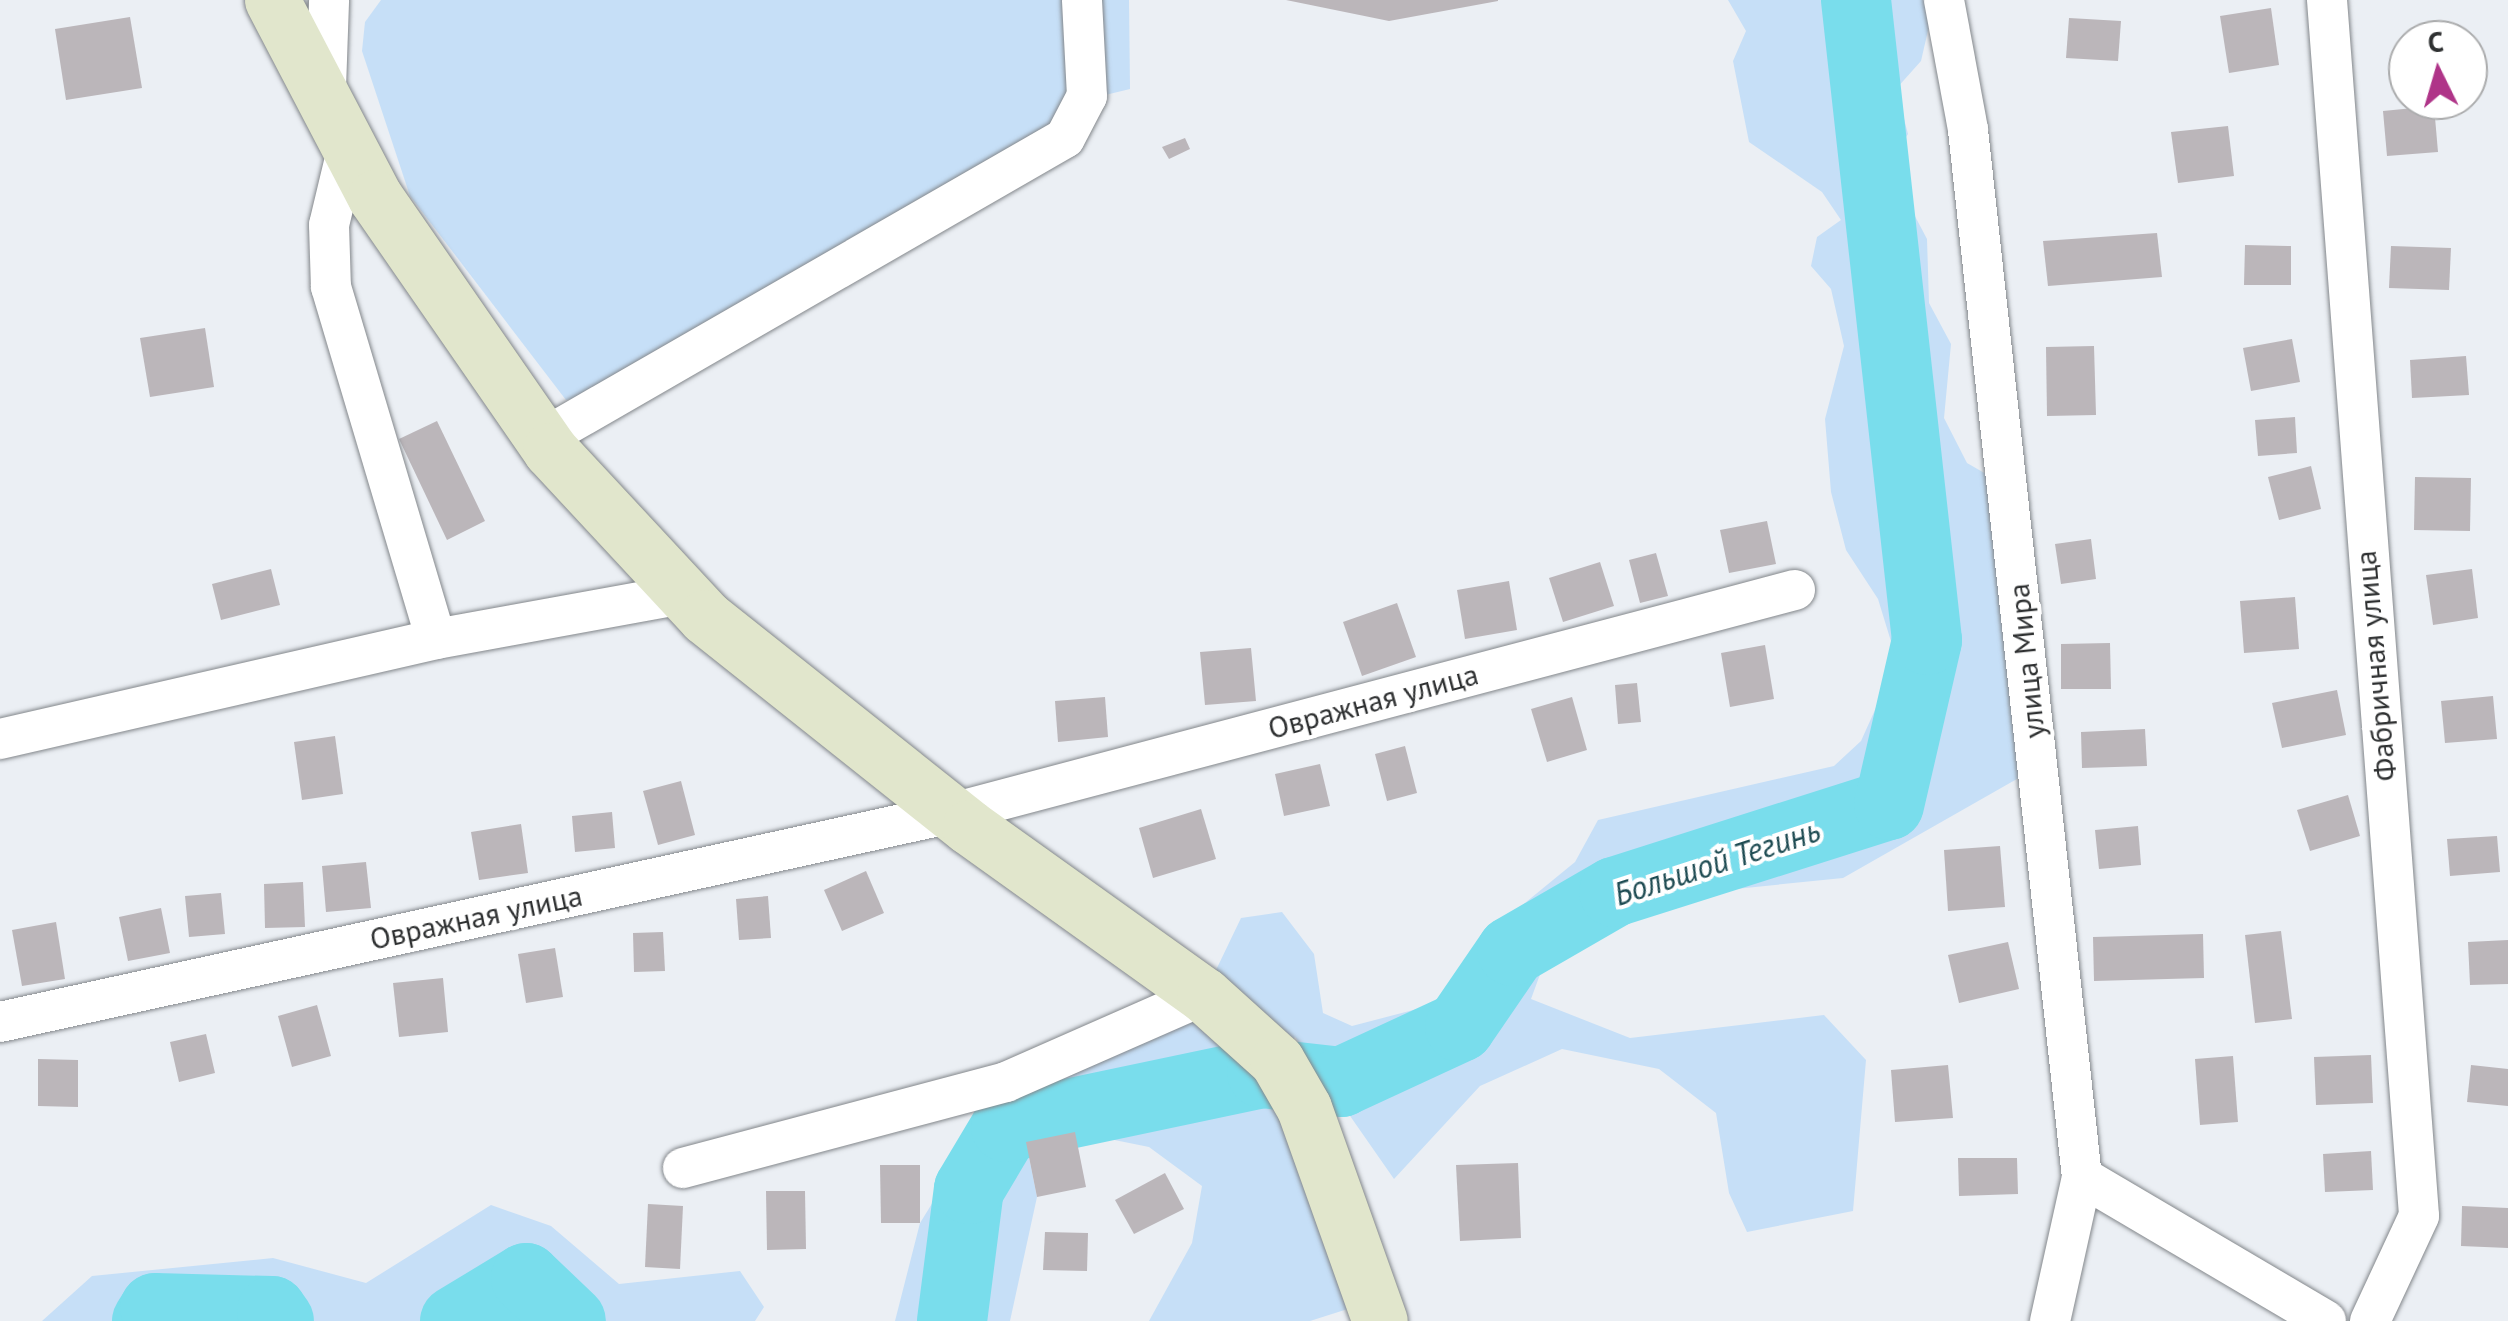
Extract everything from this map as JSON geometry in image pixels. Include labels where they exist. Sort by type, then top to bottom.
[{"type":"street","points":[[272,0],[340,138],[542,439],[684,594],[952,813],[1204,995],[1290,1084],[1380,1321]]},
{"type":"street","points":[[289,0],[340,138]]},
{"type":"street","points":[[329,0],[321,40],[340,138],[330,224],[331,286],[436,639]]},
{"type":"street","points":[[542,439],[1065,138],[1087,96],[1082,0]]},
{"type":"street","name":"улица Мира","points":[[1944,0],[1968,130],[2082,1176],[2050,1321]]},
{"type":"street","name":"Фабричная улица","points":[[2327,0],[2419,1216],[2370,1321]]},
{"type":"street","name":"Овражная улица","points":[[0,1022],[952,813],[1794,590]]},
{"type":"street","points":[[0,739],[436,639],[684,594]]},
{"type":"street","points":[[683,1168],[1006,1082],[1204,995]]},
{"type":"street","points":[[2082,1176],[2326,1321]]},
{"type":"shaded area","points":[[381,0],[1071,0],[1080,63],[1055,127],[599,395],[566,400],[410,196],[362,51],[365,22]]},
{"type":"shaded area","points":[[1087,0],[1129,0],[1130,89],[1097,97]]},
{"type":"shaded area","points":[[1728,0],[1935,0],[1921,61],[1896,89],[1908,134],[1888,165],[1927,239],[1929,303],[1951,344],[1944,418],[1967,463],[2007,486],[2038,767],[1843,878],[1686,894],[1601,914],[1546,958],[1531,999],[1630,1038],[1824,1015],[1866,1060],[1853,1211],[1747,1232],[1729,1193],[1716,1113],[1659,1069],[1562,1049],[1480,1086],[1394,1179],[1295,1037],[1277,1062],[1376,1300],[1310,1321],[1149,1321],[1192,1243],[1202,1186],[1149,1147],[1075,1132],[1026,1142],[1037,1197],[1010,1321],[895,1321],[920,1223],[988,1113],[1052,1088],[1085,1047],[1204,995],[1241,918],[1282,912],[1314,954],[1323,1013],[1352,1026],[1440,1003],[1503,921],[1575,862],[1598,820],[1834,766],[1861,741],[1897,661],[1878,599],[1846,550],[1831,492],[1825,419],[1844,346],[1831,289],[1811,266],[1817,237],[1841,220],[1822,192],[1749,142],[1733,61],[1746,31]]},
{"type":"shaded area","points":[[491,1205],[551,1226],[619,1284],[740,1271],[764,1307],[755,1321],[42,1321],[92,1276],[273,1258],[366,1283]]},
{"type":"building","points":[[1286,0],[1498,0],[1498,1],[1389,21]]},
{"type":"building","points":[[2271,8],[2279,65],[2229,73],[2220,16]]},
{"type":"building","points":[[130,17],[142,88],[66,100],[55,29]]},
{"type":"building","points":[[2069,18],[2121,21],[2118,61],[2066,58]]},
{"type":"building","points":[[2383,111],[2388,111],[2388,120],[2435,120],[2438,152],[2387,156]]},
{"type":"building","points":[[2228,126],[2234,176],[2178,183],[2171,132]]},
{"type":"building","points":[[1185,138],[1190,149],[1169,159],[1162,147]]},
{"type":"building","points":[[2157,233],[2162,277],[2048,286],[2043,241]]},
{"type":"building","points":[[2245,245],[2291,246],[2291,285],[2244,285]]},
{"type":"building","points":[[2391,246],[2451,248],[2449,290],[2389,288]]},
{"type":"building","points":[[205,328],[214,387],[150,397],[140,338]]},
{"type":"building","points":[[2292,339],[2300,382],[2251,391],[2243,348]]},
{"type":"building","points":[[2094,346],[2096,415],[2047,416],[2046,347]]},
{"type":"building","points":[[2466,356],[2469,395],[2412,398],[2410,360]]},
{"type":"building","points":[[2295,417],[2297,453],[2258,456],[2255,420]]},
{"type":"building","points":[[437,421],[485,521],[447,540],[399,439]]},
{"type":"building","points":[[2311,466],[2321,509],[2279,520],[2268,477]]},
{"type":"building","points":[[2415,477],[2471,478],[2470,531],[2414,530]]},
{"type":"building","points":[[1767,521],[1776,564],[1729,573],[1720,530]]},
{"type":"building","points":[[2091,539],[2096,579],[2061,584],[2055,544]]},
{"type":"building","points":[[1656,553],[1668,596],[1640,603],[1629,560]]},
{"type":"building","points":[[1600,562],[1614,606],[1563,622],[1549,578]]},
{"type":"building","points":[[271,569],[280,605],[221,620],[212,584]]},
{"type":"building","points":[[2472,569],[2478,618],[2433,625],[2426,575]]},
{"type":"building","points":[[1509,581],[1517,630],[1465,639],[1457,590]]},
{"type":"building","points":[[2295,597],[2299,649],[2244,653],[2240,601]]},
{"type":"building","points":[[1397,603],[1416,657],[1362,676],[1343,622]]},
{"type":"building","points":[[2110,643],[2111,689],[2061,689],[2061,644]]},
{"type":"building","points":[[1765,645],[1774,699],[1730,707],[1721,653]]},
{"type":"building","points":[[1251,648],[1256,701],[1205,705],[1200,652]]},
{"type":"building","points":[[1637,683],[1641,722],[1618,724],[1615,685]]},
{"type":"building","points":[[2337,690],[2346,735],[2282,748],[2272,703]]},
{"type":"building","points":[[2493,696],[2497,739],[2445,743],[2441,701]]},
{"type":"building","points":[[1105,697],[1108,737],[1058,742],[1055,701]]},
{"type":"building","points":[[1572,697],[1587,750],[1547,762],[1531,709]]},
{"type":"building","points":[[2145,729],[2147,766],[2082,768],[2081,732]]},
{"type":"building","points":[[335,736],[343,794],[302,800],[294,742]]},
{"type":"building","points":[[1405,746],[1417,793],[1387,801],[1375,754]]},
{"type":"building","points":[[1320,764],[1330,806],[1284,816],[1275,774]]},
{"type":"building","points":[[681,781],[695,835],[658,845],[643,791]]},
{"type":"building","points":[[2348,795],[2360,836],[2310,851],[2297,810]]},
{"type":"building","points":[[1201,809],[1216,859],[1153,878],[1139,828]]},
{"type":"building","points":[[612,812],[615,848],[575,852],[572,816]]},
{"type":"building","points":[[521,824],[528,873],[479,880],[471,832]]},
{"type":"building","points":[[2138,826],[2141,865],[2099,869],[2095,830]]},
{"type":"building","points":[[2497,836],[2500,872],[2450,876],[2447,839]]},
{"type":"building","points":[[2000,846],[2005,907],[1948,911],[1944,850]]},
{"type":"building","points":[[366,862],[371,908],[326,912],[322,866]]},
{"type":"building","points":[[866,871],[884,913],[842,931],[824,890]]},
{"type":"building","points":[[303,882],[305,927],[265,928],[264,884]]},
{"type":"building","points":[[221,893],[225,934],[189,937],[185,896]]},
{"type":"building","points":[[768,896],[771,938],[739,940],[736,899]]},
{"type":"building","points":[[161,908],[170,953],[128,961],[119,917]]},
{"type":"building","points":[[56,922],[65,979],[22,986],[12,930]]},
{"type":"building","points":[[2281,931],[2292,1019],[2255,1023],[2245,935]]},
{"type":"building","points":[[663,932],[665,971],[634,972],[633,933]]},
{"type":"building","points":[[2203,934],[2204,978],[2094,981],[2093,937]]},
{"type":"building","points":[[2508,940],[2508,984],[2470,985],[2468,942]]},
{"type":"building","points":[[2008,942],[2019,989],[1959,1003],[1948,955]]},
{"type":"building","points":[[555,948],[563,997],[526,1003],[518,954]]},
{"type":"building","points":[[443,978],[448,1032],[399,1037],[393,983]]},
{"type":"building","points":[[317,1005],[331,1056],[292,1067],[278,1016]]},
{"type":"building","points":[[206,1034],[215,1073],[179,1082],[170,1042]]},
{"type":"building","points":[[2371,1055],[2373,1103],[2316,1105],[2314,1057]]},
{"type":"building","points":[[2233,1056],[2238,1122],[2200,1125],[2195,1059]]},
{"type":"building","points":[[38,1059],[78,1060],[78,1107],[38,1106]]},
{"type":"building","points":[[1948,1065],[1953,1118],[1895,1122],[1891,1070]]},
{"type":"building","points":[[2471,1065],[2508,1069],[2508,1106],[2467,1102]]},
{"type":"building","points":[[1075,1132],[1086,1187],[1037,1197],[1026,1142]]},
{"type":"building","points":[[2371,1151],[2373,1190],[2325,1192],[2323,1154]]},
{"type":"building","points":[[1958,1158],[2017,1158],[2018,1194],[1959,1196]]},
{"type":"building","points":[[1518,1163],[1521,1238],[1460,1241],[1456,1165]]},
{"type":"building","points":[[880,1165],[920,1165],[920,1223],[881,1223]]},
{"type":"building","points":[[1165,1173],[1184,1209],[1134,1234],[1115,1200]]},
{"type":"building","points":[[766,1191],[805,1191],[806,1249],[767,1250]]},
{"type":"building","points":[[648,1204],[683,1206],[680,1269],[645,1267]]},
{"type":"building","points":[[2462,1206],[2508,1208],[2508,1248],[2461,1246]]},
{"type":"building","points":[[1045,1232],[1088,1233],[1087,1271],[1043,1270]]},
{"type":"waterway","name":"Большой Тегинь","points":[[952,1321],[969,1189],[1006,1127],[1262,1073],[1341,1082],[1460,1027],[1512,951],[1614,892],[1889,805],[1927,640],[1856,0]]},
{"type":"waterway","name":"Большой Тегинь","points":[[455,1321],[526,1278],[571,1321]]},
{"type":"waterway","name":"Большой Тегинь","points":[[147,1321],[155,1308],[272,1311],[279,1321]]}]
